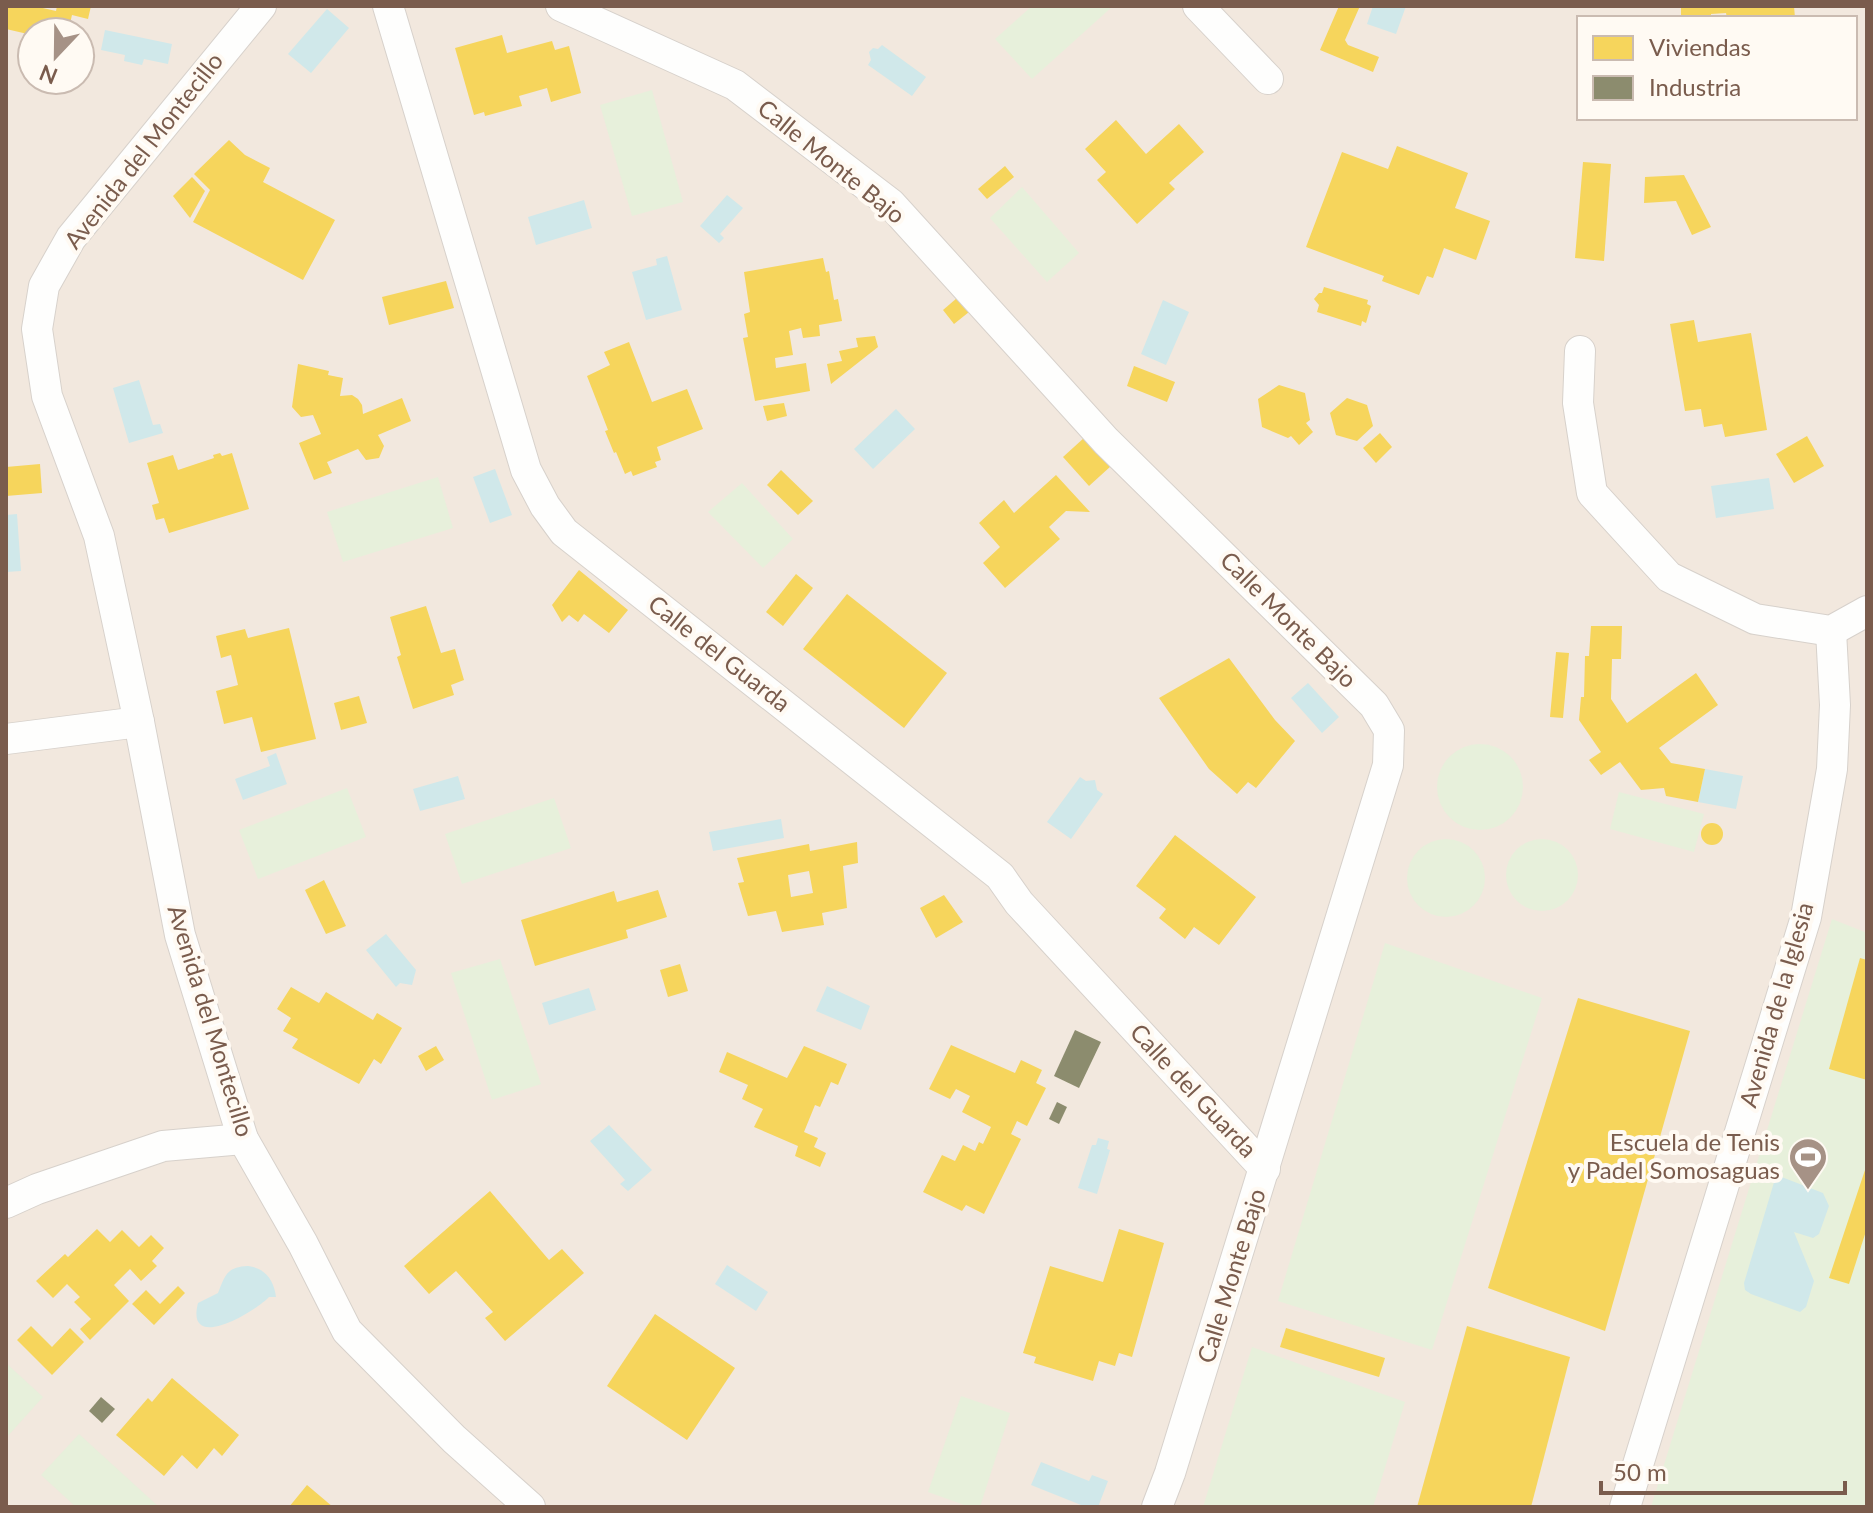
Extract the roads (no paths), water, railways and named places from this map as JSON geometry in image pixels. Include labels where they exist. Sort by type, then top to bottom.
[{"type":"street","name":"Avenida del Montecillo","points":[[261,6],[71,238],[44,286],[37,329],[47,396],[99,536],[180,935],[243,1139],[303,1244],[347,1331],[454,1439],[530,1507]]},
{"type":"street","name":"Calle del Guarda","points":[[388,6],[526,470],[545,506],[564,532],[1000,876],[1019,903],[1265,1169]]},
{"type":"street","name":"Calle Monte Bajo","points":[[561,6],[735,85],[891,204],[1106,441],[1374,705],[1389,730],[1388,765],[1265,1169],[1157,1507]]},
{"type":"street","points":[[1198,6],[1268,79]]},
{"type":"street","points":[[1580,351],[1578,403],[1592,493],[1669,577],[1755,619],[1831,631],[1867,611]]},
{"type":"street","name":"Avenida de la Iglesia","points":[[1625,1507],[1806,917],[1832,769],[1835,705],[1831,631]]},
{"type":"street","points":[[6,739],[139,722]]},
{"type":"street","points":[[6,1203],[37,1189],[163,1146],[243,1139]]},
{"type":"water","points":[[1373,6],[1406,6],[1396,34],[1367,24]]},
{"type":"water","points":[[327,9],[349,28],[311,73],[288,54]]},
{"type":"water","points":[[105,30],[172,44],[168,64],[144,59],[142,65],[124,61],[125,55],[101,50]]},
{"type":"water","points":[[882,45],[926,77],[912,96],[868,65],[871,60],[869,52]]},
{"type":"water","points":[[727,195],[743,208],[720,234],[724,238],[719,243],[700,226]]},
{"type":"water","points":[[584,200],[592,228],[536,245],[528,217]]},
{"type":"water","points":[[667,256],[682,310],[646,320],[632,272],[657,265],[656,259]]},
{"type":"water","points":[[1163,300],[1189,312],[1166,365],[1141,354]]},
{"type":"water","points":[[139,380],[153,425],[160,424],[163,433],[129,443],[113,388]]},
{"type":"water","points":[[896,409],[915,429],[873,469],[854,449]]},
{"type":"water","points":[[495,469],[512,515],[490,523],[473,477]]},
{"type":"water","points":[[1769,478],[1774,509],[1716,518],[1711,486]]},
{"type":"water","points":[[17,514],[21,571],[6,572],[6,515]]},
{"type":"water","points":[[1308,683],[1339,717],[1322,733],[1291,698]]},
{"type":"water","points":[[276,753],[287,784],[243,800],[235,779],[270,766],[267,757]]},
{"type":"water","points":[[1705,769],[1743,776],[1736,809],[1698,802]]},
{"type":"water","points":[[458,776],[465,799],[420,811],[413,789]]},
{"type":"water","points":[[1080,777],[1086,781],[1095,780],[1097,790],[1103,794],[1071,839],[1047,822]]},
{"type":"water","points":[[781,819],[784,838],[713,851],[709,832]]},
{"type":"water","points":[[386,934],[416,970],[412,985],[400,983],[396,987],[366,950]]},
{"type":"water","points":[[827,986],[870,1006],[861,1030],[816,1011]]},
{"type":"water","points":[[589,988],[596,1010],[549,1025],[542,1003]]},
{"type":"water","points":[[609,1125],[652,1170],[628,1191],[620,1184],[625,1180],[590,1141]]},
{"type":"water","points":[[1098,1138],[1109,1141],[1107,1149],[1110,1150],[1097,1194],[1078,1188],[1092,1145],[1096,1145]]},
{"type":"water","points":[[1779,1176],[1823,1193],[1829,1206],[1819,1234],[1813,1238],[1794,1232],[1814,1281],[1806,1307],[1800,1312],[1745,1290],[1744,1283],[1775,1179]]},
{"type":"water","points":[[727,1265],[768,1292],[756,1311],[715,1284]]},
{"type":"water","points":[[248,1266],[268,1276],[276,1297],[269,1297],[251,1311],[224,1324],[202,1326],[197,1318],[198,1303],[218,1293],[231,1270]]},
{"type":"water","points":[[1041,1462],[1089,1481],[1092,1475],[1108,1481],[1098,1507],[1086,1507],[1031,1485]]},
{"type":"place","name":"Escuela de Tenis y Padel Somosaguas","points":[[1808,1191]]}]
